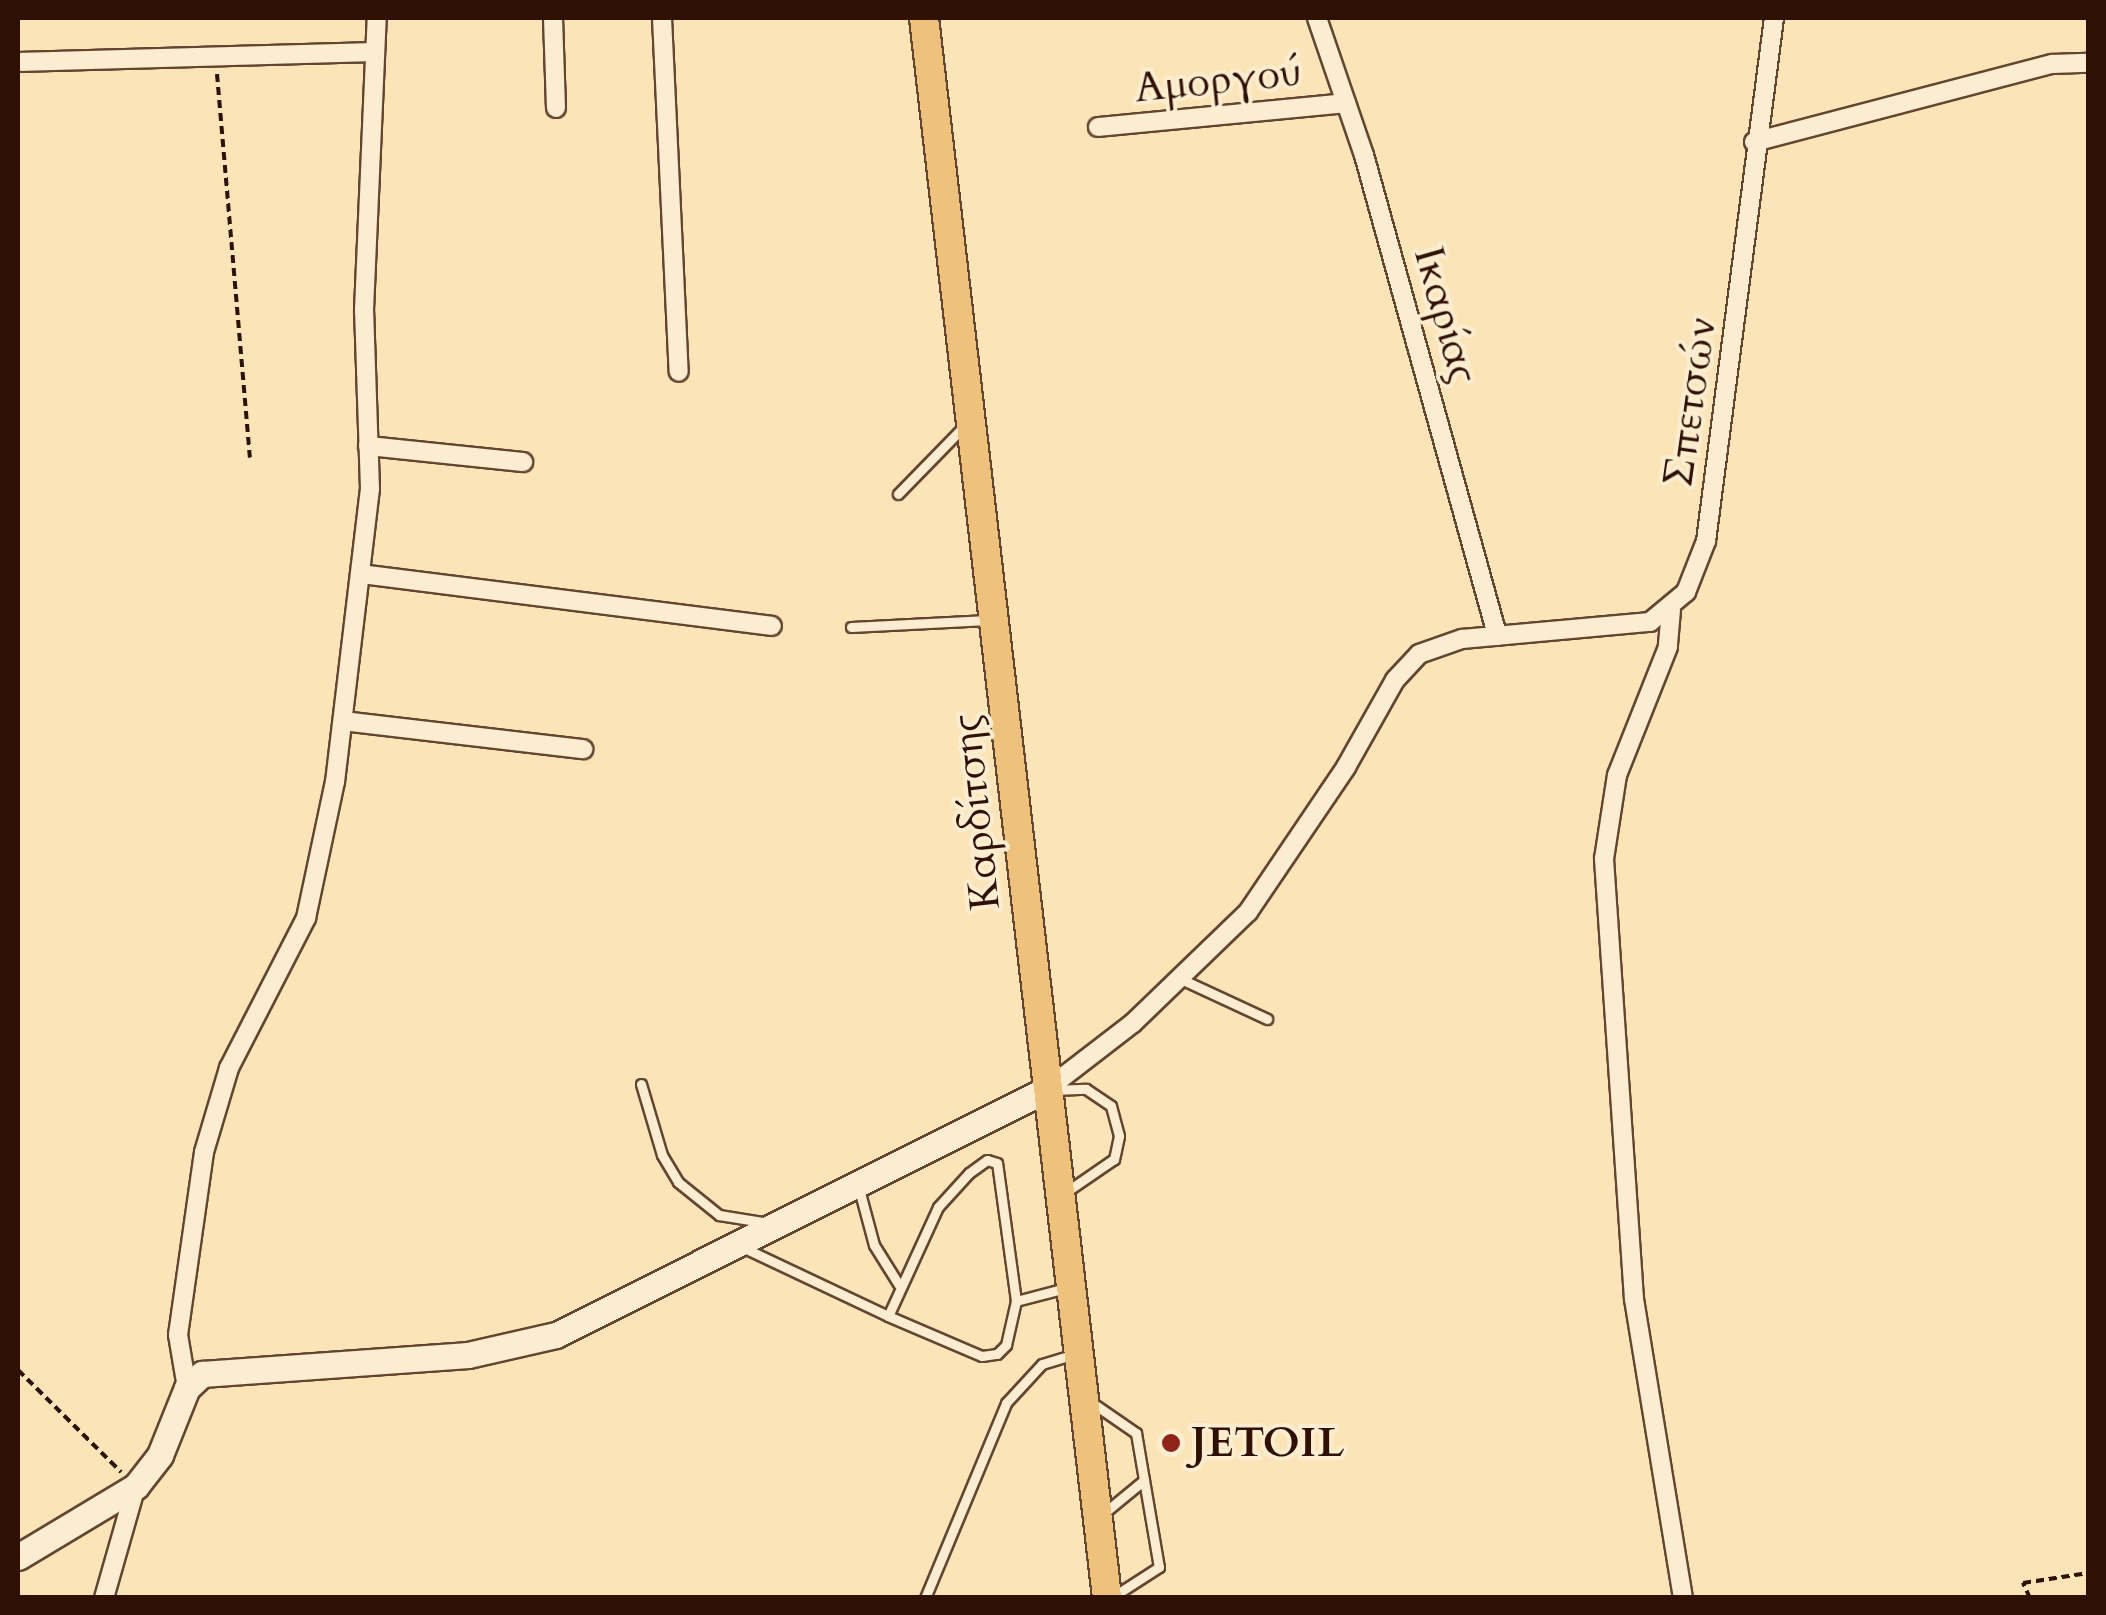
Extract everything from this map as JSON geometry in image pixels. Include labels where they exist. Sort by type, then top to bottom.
[{"type":"main road","name":"Καρδίτσης","points":[[924,18],[1058,1196],[1109,1598]]},
{"type":"street","points":[[187,1388],[178,1335],[204,1152],[229,1068],[296,946],[314,895],[342,722],[361,574],[368,446],[364,310],[377,18]]},
{"type":"street","points":[[553,18],[556,108]]},
{"type":"street","points":[[662,18],[679,372]]},
{"type":"street","name":"Ικαρίας","points":[[1318,18],[1346,103],[1497,636]]},
{"type":"street","name":"Σπετσών","points":[[1671,610],[1698,570],[1706,540],[1754,142],[1774,18]]},
{"type":"street","points":[[18,62],[375,52]]},
{"type":"street","points":[[1754,142],[2052,64],[2088,63]]},
{"type":"street","name":"Αμοργού","points":[[1098,127],[1346,103]]},
{"type":"street","points":[[368,446],[523,462]]},
{"type":"street","points":[[361,574],[772,626]]},
{"type":"street","points":[[18,1557],[136,1486],[160,1455],[187,1388],[202,1374],[226,1368],[452,1357],[526,1344],[606,1315],[1046,1090],[1181,980],[1260,897],[1407,667],[1432,647],[1497,636],[1628,626],[1671,610],[1668,647],[1617,774],[1604,859],[1634,1299],[1683,1598]]},
{"type":"street","points":[[342,722],[583,749]]},
{"type":"street","points":[[104,1598],[136,1486]]},
{"type":"lane","points":[[898,494],[972,419]]},
{"type":"lane","points":[[851,627],[994,619]]},
{"type":"lane","points":[[1181,980],[1268,1019]]},
{"type":"lane","points":[[641,1084],[662,1155],[704,1206],[746,1222],[794,1220]]},
{"type":"lane","points":[[1046,1090],[1086,1089],[1111,1106],[1118,1136],[1114,1159],[1099,1174],[1058,1196]]},
{"type":"lane","points":[[742,1247],[888,1316],[982,1356],[997,1354],[1006,1345],[1016,1300],[1003,1170],[987,1160],[938,1207],[888,1316]]},
{"type":"lane","points":[[859,1186],[874,1245],[899,1285]]},
{"type":"lane","points":[[1016,1300],[1071,1287]]},
{"type":"lane","points":[[925,1598],[1006,1403],[1042,1364],[1080,1353]]},
{"type":"lane","points":[[1085,1398],[1136,1432],[1159,1567],[1109,1598]]},
{"type":"lane","points":[[1098,1518],[1144,1480]]},
{"type":"path","points":[[215,59],[250,458]]},
{"type":"path","points":[[18,1370],[136,1486]]},
{"type":"path","points":[[2030,1598],[2023,1583],[2088,1573]]},
{"type":"place","name":"JETOIL","points":[[1171,1443]]}]
